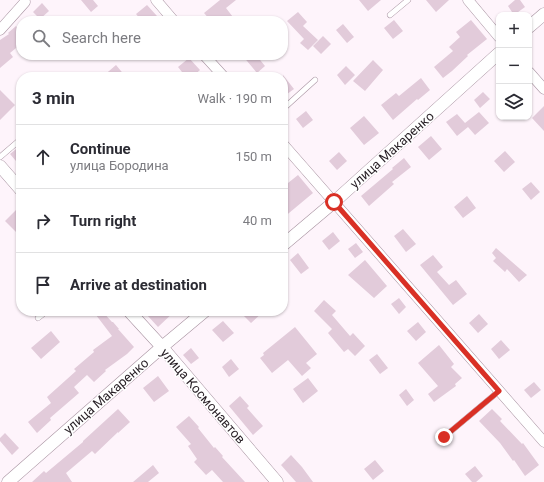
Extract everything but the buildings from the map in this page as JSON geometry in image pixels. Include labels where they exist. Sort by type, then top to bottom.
[{"type":"street","points":[[156,0],[170,16]]},
{"type":"street","points":[[468,0],[496,33]]},
{"type":"street","points":[[0,30],[25,2]]},
{"type":"street","points":[[532,24],[544,14]]},
{"type":"street","name":"улица Макаренко","points":[[288,241],[334,202],[496,56]]},
{"type":"street","points":[[209,60],[219,72]]},
{"type":"street","points":[[532,75],[544,89]]},
{"type":"street","points":[[288,150],[544,442]]},
{"type":"street","points":[[0,166],[16,184]]},
{"type":"street","name":"улица Космонавтов","points":[[134,316],[162,347],[277,482]]},
{"type":"street","name":"улица Макаренко","points":[[8,482],[199,316]]},
{"type":"lane","points":[[390,15],[408,0]]},
{"type":"lane","points":[[288,104],[315,80]]},
{"type":"lane","points":[[0,157],[16,143]]},
{"type":"lane","points":[[444,437],[499,391]]},
{"type":"route","points":[[334,202],[499,391],[444,437]]}]
